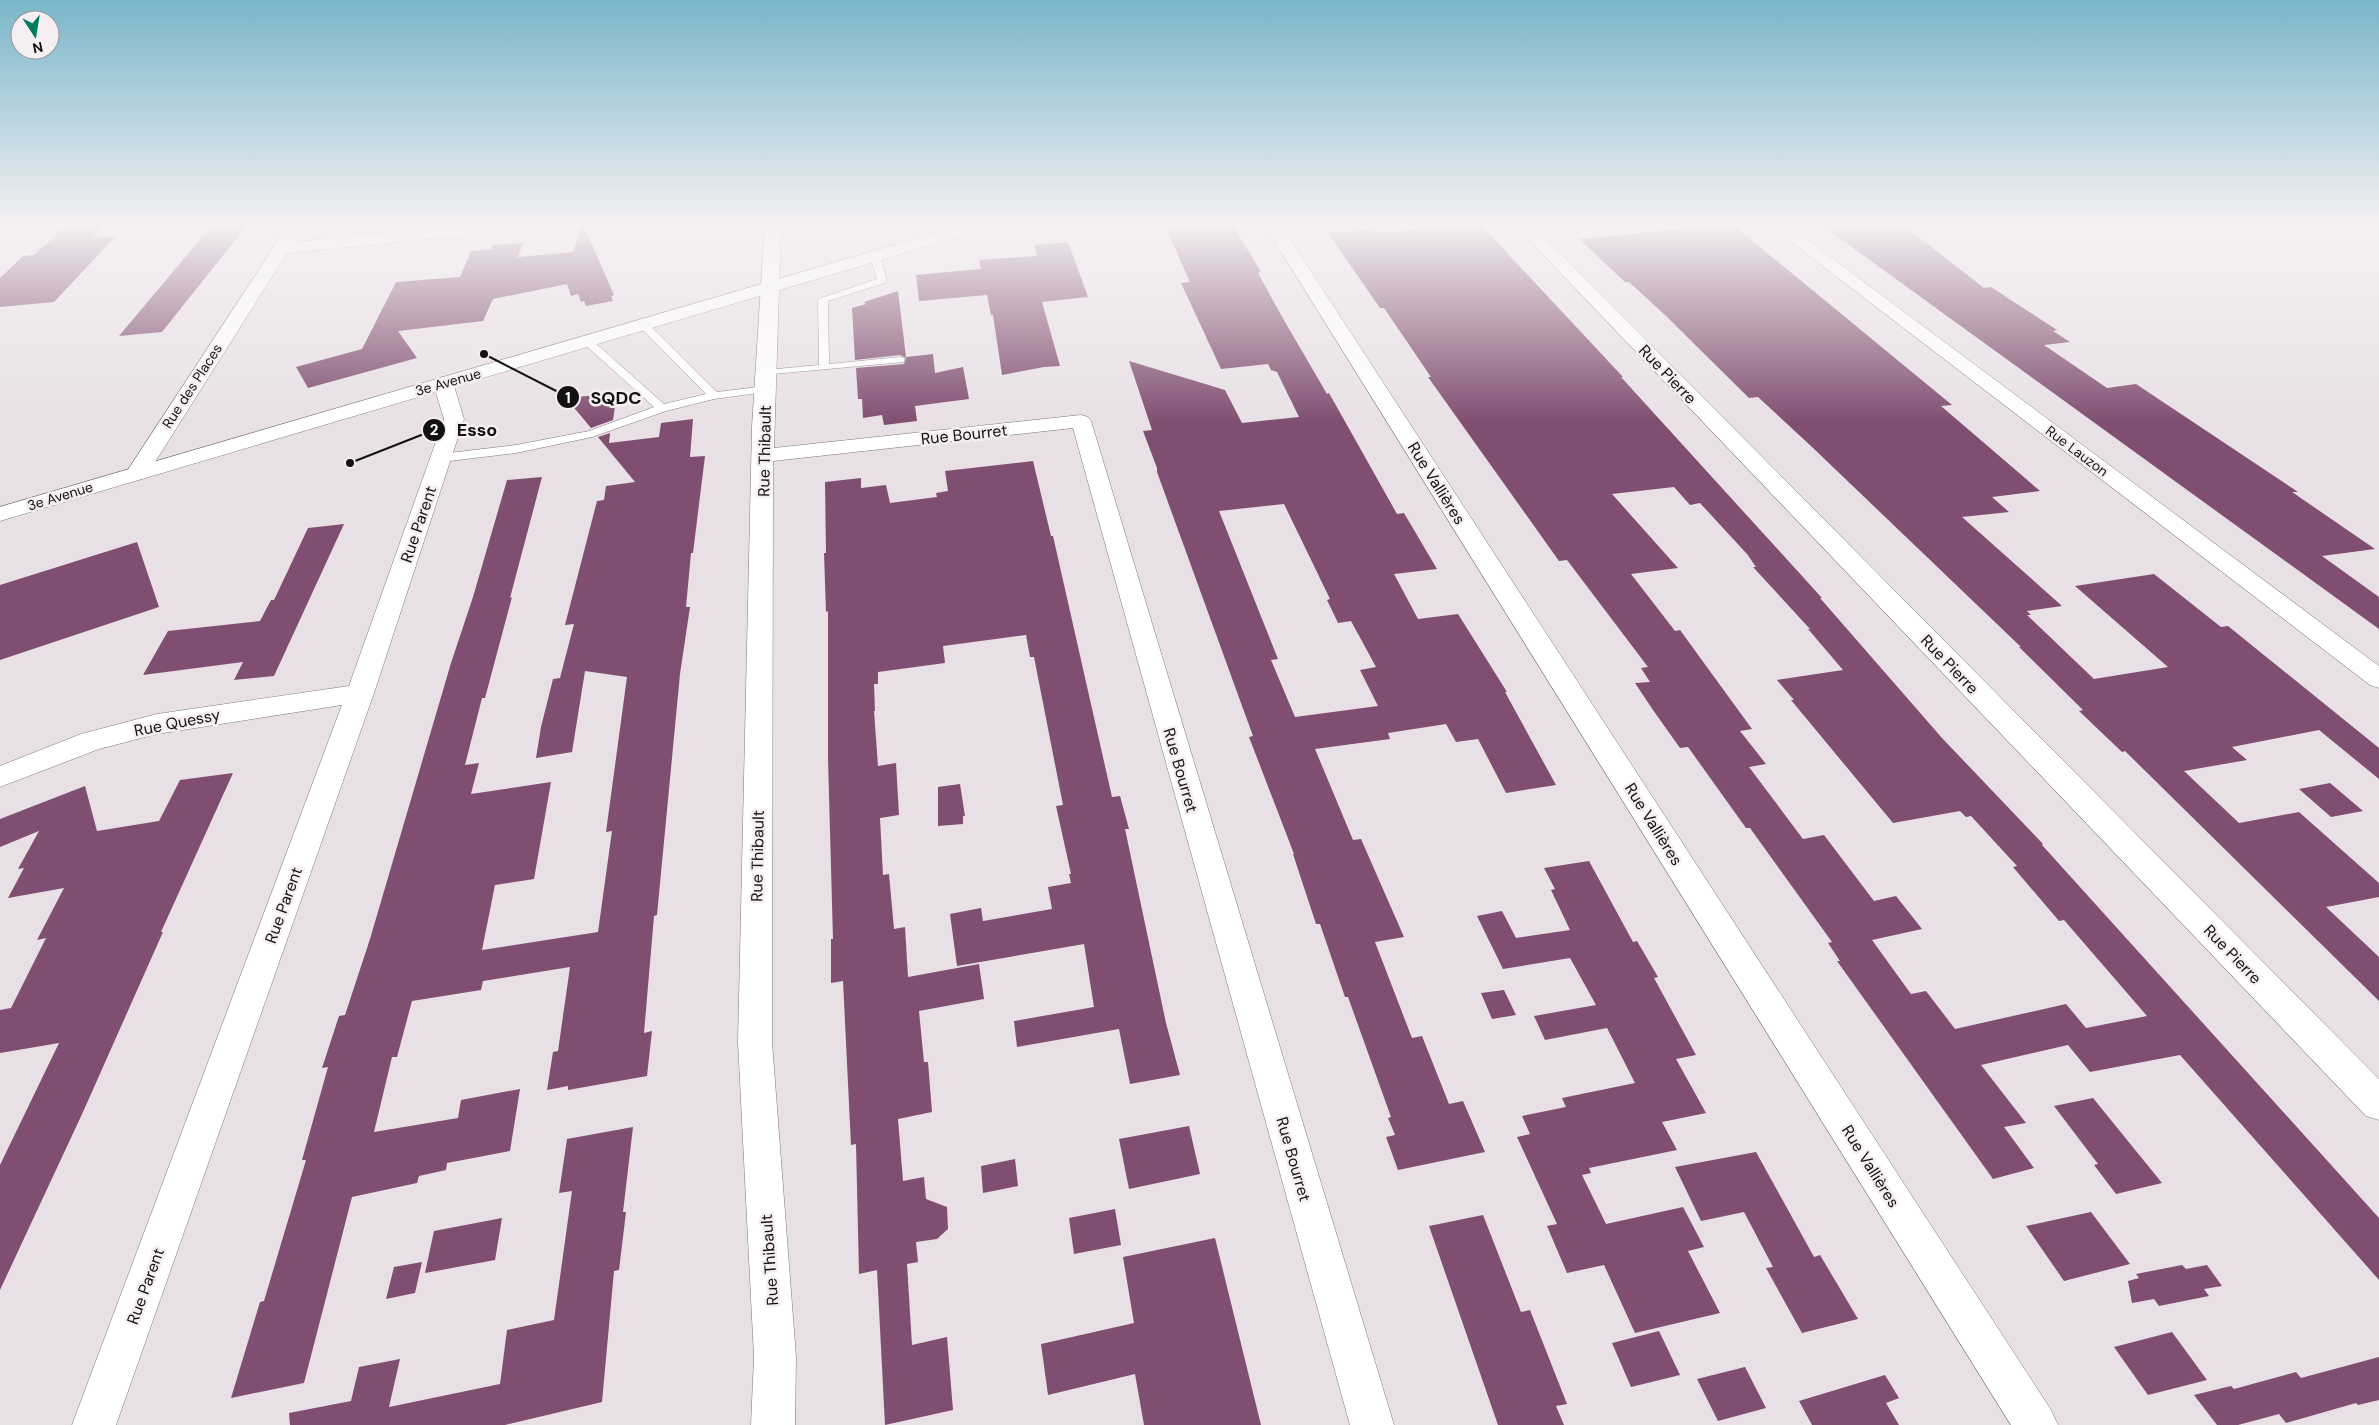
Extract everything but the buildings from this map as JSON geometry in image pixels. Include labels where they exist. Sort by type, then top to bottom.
[{"type":"street","name":"Rue des Places","points":[[137,473],[254,290]]},
{"type":"street","name":"3e Avenue","points":[[0,514],[755,290]]},
{"type":"street","name":"Rue Thibault","points":[[770,290],[763,456],[755,1042],[775,1357],[773,1425]]},
{"type":"street","name":"Rue Vallières","points":[[1314,290],[2036,1425]]},
{"type":"street","name":"Rue Pierre","points":[[1587,290],[2379,1104]]},
{"type":"street","name":"Rue Lauzon","points":[[1864,290],[2379,679]]},
{"type":"street","name":"Rue Parent","points":[[94,1425],[360,693],[441,458],[454,419],[442,383]]},
{"type":"street","name":"Rue Bourret","points":[[763,456],[1081,422],[1372,1425]]},
{"type":"street","name":"Rue Quessy","points":[[0,777],[91,741],[158,724],[360,693]]},
{"type":"lane","points":[[824,368],[823,299],[851,290]]},
{"type":"lane","points":[[643,324],[714,396]]},
{"type":"lane","points":[[588,341],[662,408]]},
{"type":"lane","points":[[441,458],[516,449],[592,434],[662,408],[714,396],[765,381],[824,368],[900,360]]},
{"type":"place","name":"SQDC","points":[[484,354]]},
{"type":"place","name":"Esso","points":[[350,463]]}]
